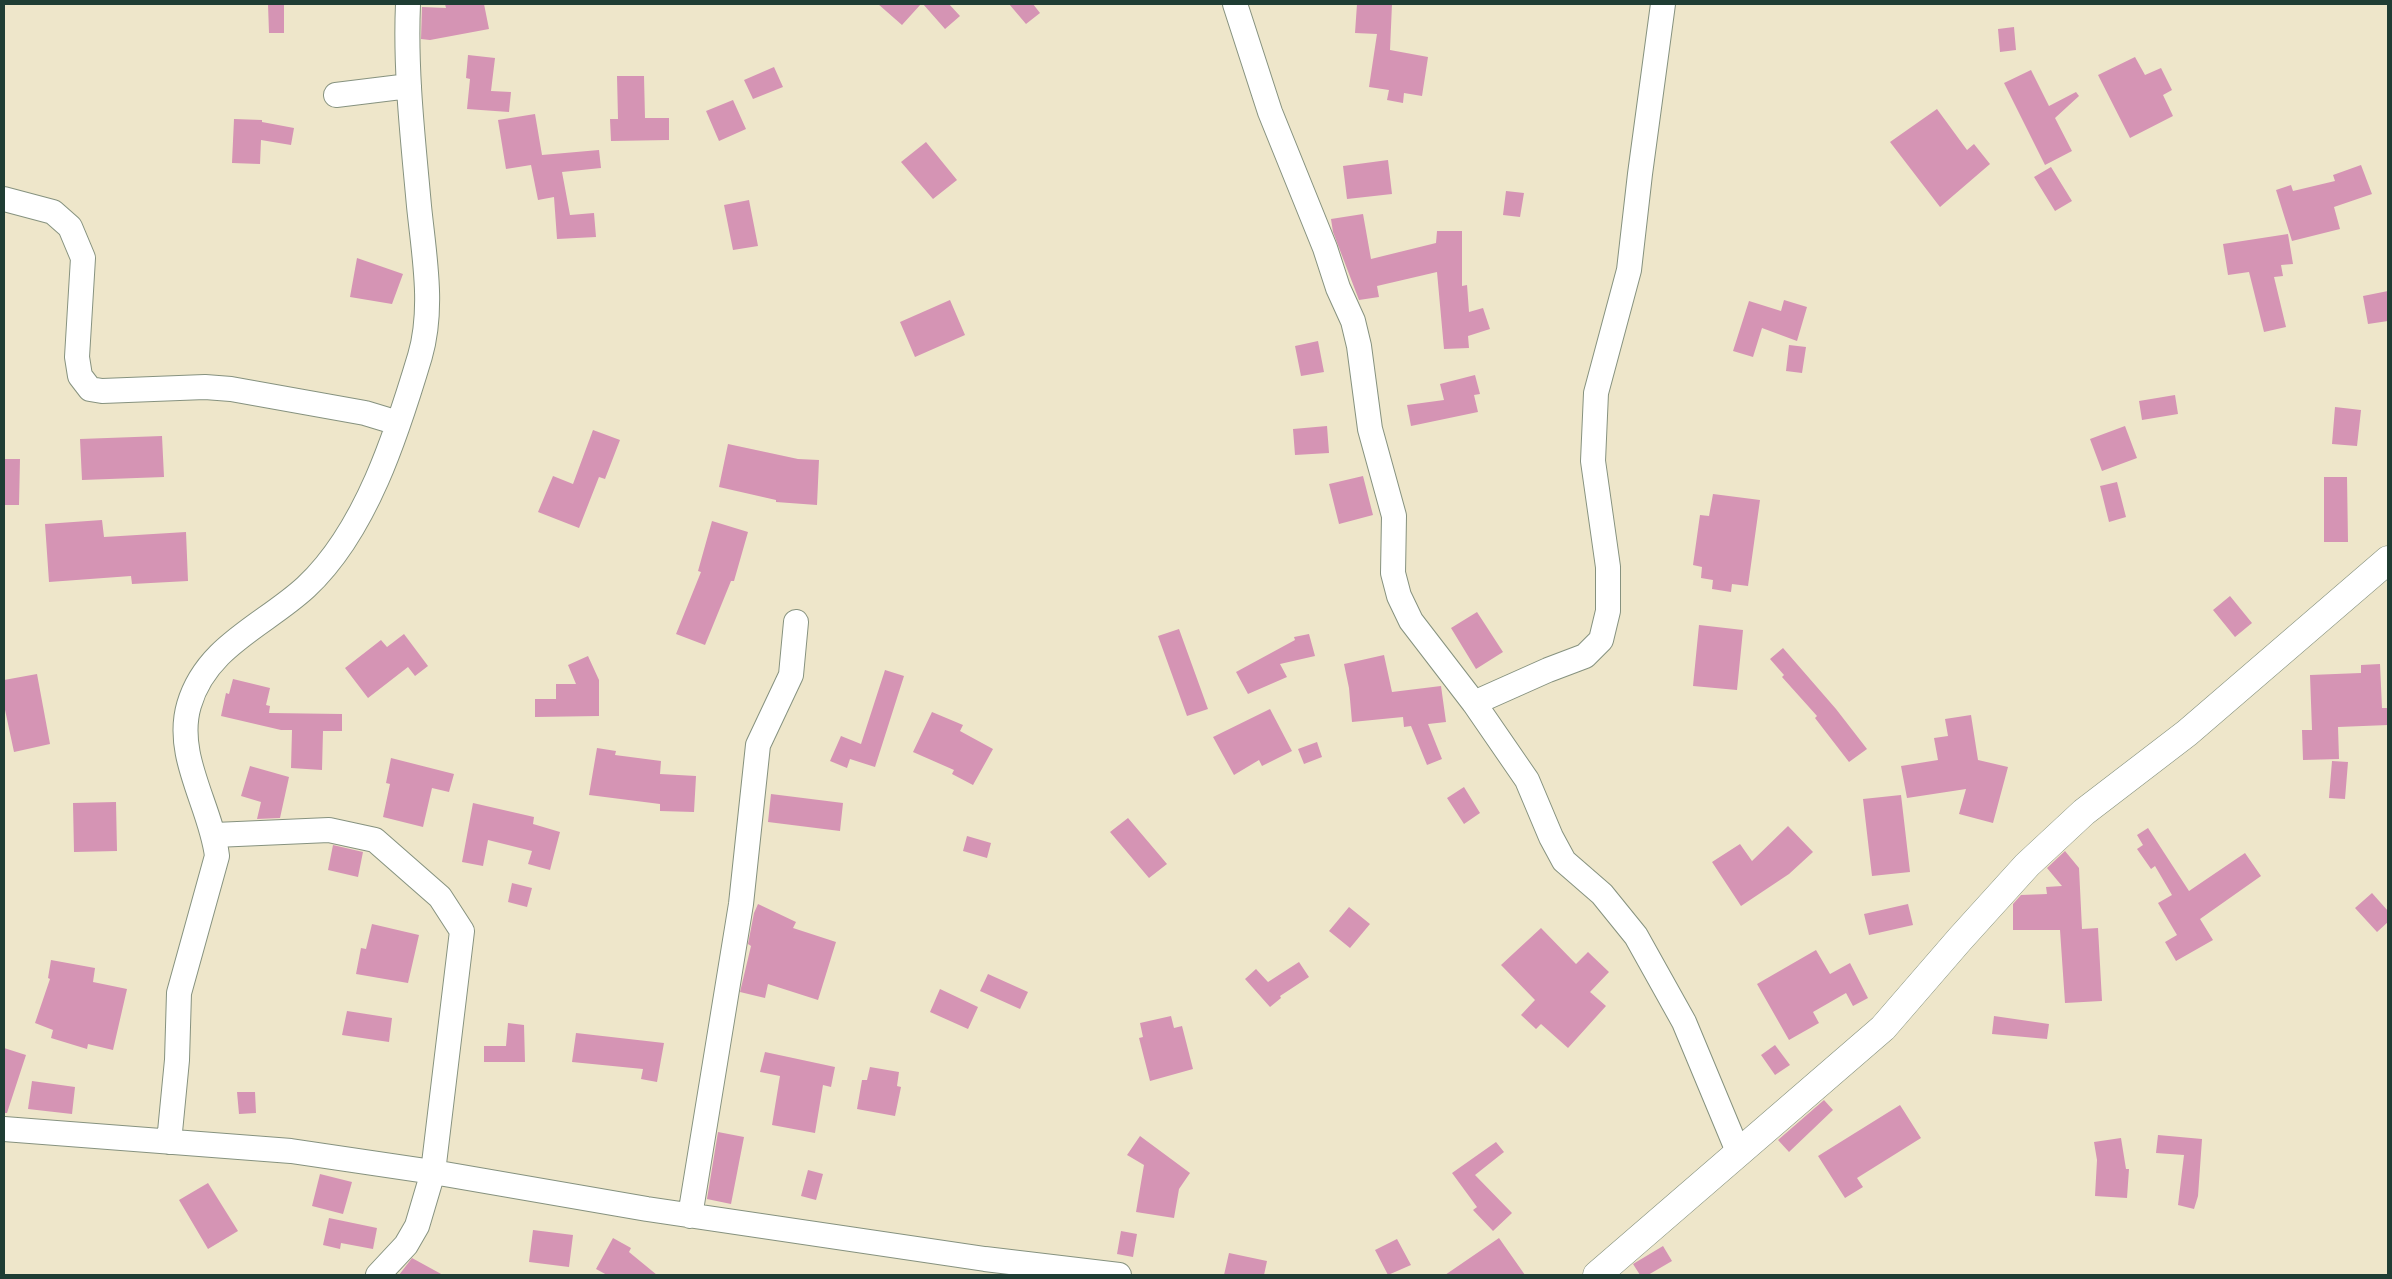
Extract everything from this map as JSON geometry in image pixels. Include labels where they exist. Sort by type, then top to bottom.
[{"type":"street","points":[[170,1142],[177,1060],[179,993],[217,856],[215,834],[194,779],[186,735],[189,706],[201,678],[220,653],[306,586],[348,537],[372,490],[398,423],[421,354],[426,328],[427,287],[409,86],[408,4]]},
{"type":"street","points":[[1235,4],[1270,112],[1325,248],[1338,288],[1353,321],[1359,346],[1376,459],[1394,516],[1393,573],[1398,596],[1411,621],[1474,703],[1527,780],[1551,837],[1564,861],[1602,894],[1636,936],[1684,1022],[1739,1154]]},
{"type":"street","points":[[1474,703],[1585,656],[1601,640],[1608,611],[1608,567],[1593,461],[1596,393],[1629,270],[1641,164],[1663,4]]},
{"type":"street","points":[[336,94],[409,86]]},
{"type":"street","points":[[4,199],[53,212],[70,227],[83,258],[77,357],[80,376],[90,389],[102,391],[205,387],[231,389],[366,413],[398,423]]},
{"type":"street","points":[[1597,1275],[1883,1028],[2020,873],[2084,812],[2187,733],[2388,560]]},
{"type":"street","points":[[690,1216],[742,904],[758,745],[791,675],[796,622]]},
{"type":"street","points":[[215,834],[329,830],[375,840],[440,897],[462,931],[433,1172],[418,1226],[406,1244],[378,1275]]},
{"type":"street","points":[[4,1129],[291,1151],[433,1172],[690,1216],[985,1259],[1119,1275]]},
{"type":"building","points":[[268,4],[284,4],[284,33],[269,33]]},
{"type":"building","points":[[445,4],[484,4],[489,29],[430,40],[421,39],[422,7],[446,8]]},
{"type":"building","points":[[878,4],[921,4],[902,25]]},
{"type":"building","points":[[923,4],[949,4],[960,16],[945,29]]},
{"type":"building","points":[[1009,4],[1033,4],[1040,13],[1026,24]]},
{"type":"building","points":[[1357,4],[1392,4],[1390,50],[1428,57],[1422,96],[1404,93],[1403,103],[1387,100],[1389,90],[1369,87],[1377,34],[1355,33]]},
{"type":"building","points":[[2014,27],[2016,50],[2000,52],[1998,29]]},
{"type":"building","points":[[468,55],[495,58],[491,91],[511,92],[509,112],[467,109],[470,79],[466,78]]},
{"type":"building","points":[[2135,57],[2145,75],[2161,68],[2172,90],[2163,95],[2173,116],[2130,138],[2098,75]]},
{"type":"building","points":[[774,67],[783,87],[753,99],[744,80]]},
{"type":"building","points":[[2031,70],[2049,106],[2076,92],[2079,96],[2055,118],[2072,151],[2045,165],[2004,83]]},
{"type":"building","points":[[617,76],[644,76],[645,118],[669,118],[669,140],[611,141],[610,119],[618,119]]},
{"type":"building","points":[[733,100],[746,129],[719,141],[706,111]]},
{"type":"building","points":[[1937,109],[1967,150],[1974,144],[1990,164],[1940,207],[1890,142]]},
{"type":"building","points":[[535,114],[542,155],[599,150],[601,168],[562,172],[570,215],[594,213],[596,237],[557,239],[554,197],[538,200],[531,165],[506,169],[498,120]]},
{"type":"building","points":[[234,119],[262,120],[262,122],[294,128],[291,145],[261,140],[260,164],[232,163]]},
{"type":"building","points":[[926,142],[957,180],[933,199],[901,162]]},
{"type":"building","points":[[1388,160],[1392,194],[1347,199],[1343,166]]},
{"type":"building","points":[[2361,165],[2372,194],[2334,207],[2340,229],[2292,241],[2276,190],[2291,185],[2293,191],[2335,181],[2333,175]]},
{"type":"building","points":[[2051,167],[2072,201],[2055,211],[2034,177]]},
{"type":"building","points":[[1506,191],[1524,193],[1520,217],[1503,215]]},
{"type":"building","points":[[749,200],[758,246],[733,250],[724,205]]},
{"type":"building","points":[[1363,214],[1371,259],[1436,243],[1437,231],[1462,231],[1462,286],[1467,285],[1469,312],[1483,308],[1490,329],[1468,336],[1469,348],[1444,349],[1437,272],[1377,286],[1379,297],[1359,300],[1333,232],[1331,219]]},
{"type":"building","points":[[2288,234],[2293,264],[2281,265],[2283,276],[2274,277],[2286,327],[2264,332],[2249,272],[2228,275],[2223,244]]},
{"type":"building","points":[[357,258],[403,274],[392,304],[350,297]]},
{"type":"building","points":[[2388,291],[2388,321],[2368,324],[2363,296]]},
{"type":"building","points":[[950,300],[965,335],[915,357],[900,322]]},
{"type":"building","points":[[1784,300],[1807,307],[1797,341],[1762,328],[1753,357],[1733,351],[1749,301],[1781,311]]},
{"type":"building","points":[[1318,341],[1324,372],[1301,376],[1295,346]]},
{"type":"building","points":[[1789,345],[1806,347],[1802,373],[1786,371]]},
{"type":"building","points":[[1475,375],[1480,394],[1474,395],[1478,412],[1411,426],[1407,405],[1444,400],[1440,384]]},
{"type":"building","points":[[2175,395],[2178,414],[2142,420],[2139,401]]},
{"type":"building","points":[[2335,407],[2361,410],[2357,446],[2332,444]]},
{"type":"building","points":[[1327,426],[1329,453],[1295,455],[1293,429]]},
{"type":"building","points":[[2125,426],[2137,458],[2102,471],[2090,439]]},
{"type":"building","points":[[593,430],[620,440],[605,479],[599,477],[579,528],[538,512],[553,476],[573,484]]},
{"type":"building","points":[[162,436],[164,477],[82,480],[80,439]]},
{"type":"building","points":[[728,444],[798,459],[819,460],[817,505],[776,502],[776,500],[719,487]]},
{"type":"building","points":[[4,459],[20,459],[19,505],[4,505]]},
{"type":"building","points":[[1363,476],[1373,515],[1339,524],[1329,484]]},
{"type":"building","points":[[2324,477],[2347,477],[2348,542],[2324,542]]},
{"type":"building","points":[[2117,482],[2126,517],[2109,522],[2100,486]]},
{"type":"building","points":[[1713,494],[1760,500],[1748,586],[1732,584],[1731,592],[1712,589],[1713,580],[1701,578],[1702,567],[1693,565],[1700,515],[1709,516]]},
{"type":"building","points":[[102,520],[104,537],[186,532],[188,581],[132,584],[131,576],[49,582],[45,524]]},
{"type":"building","points":[[712,521],[748,532],[734,581],[731,581],[705,645],[676,634],[701,572],[698,571]]},
{"type":"building","points":[[2230,596],[2252,623],[2235,637],[2213,610]]},
{"type":"building","points":[[1477,612],[1503,652],[1476,669],[1451,628]]},
{"type":"building","points":[[1699,625],[1743,630],[1737,690],[1693,686]]},
{"type":"building","points":[[1179,629],[1208,709],[1187,716],[1158,636]]},
{"type":"building","points":[[404,634],[428,666],[415,676],[408,667],[368,698],[345,668],[381,640],[387,647]]},
{"type":"building","points":[[1309,634],[1315,656],[1280,664],[1287,677],[1248,694],[1236,672],[1295,640],[1294,637]]},
{"type":"building","points":[[1783,648],[1836,709],[1867,749],[1849,762],[1815,718],[1817,716],[1782,677],[1784,675],[1770,659]]},
{"type":"building","points":[[1384,655],[1392,692],[1441,686],[1446,722],[1428,724],[1442,759],[1427,765],[1411,726],[1404,727],[1403,717],[1352,722],[1349,688],[1344,664]]},
{"type":"building","points":[[588,656],[599,680],[599,716],[535,717],[535,699],[556,699],[556,684],[576,684],[568,665]]},
{"type":"building","points":[[2380,664],[2382,708],[2388,708],[2388,725],[2338,727],[2339,759],[2303,760],[2302,730],[2312,730],[2310,675],[2361,673],[2361,665]]},
{"type":"building","points":[[885,670],[904,676],[875,767],[850,759],[847,768],[830,761],[841,736],[861,744]]},
{"type":"building","points":[[37,674],[50,744],[14,752],[4,705],[4,680]]},
{"type":"building","points":[[233,679],[270,688],[266,705],[270,706],[269,713],[342,714],[342,731],[323,731],[322,770],[291,768],[292,730],[281,730],[221,716],[226,693],[229,694]]},
{"type":"building","points":[[1270,709],[1292,751],[1262,766],[1259,760],[1234,775],[1213,737]]},
{"type":"building","points":[[932,712],[963,725],[960,731],[993,749],[973,785],[952,774],[954,770],[913,752]]},
{"type":"building","points":[[1971,715],[1978,760],[2008,767],[1993,823],[1959,814],[1966,789],[1907,798],[1901,766],[1938,760],[1934,738],[1948,736],[1945,719]]},
{"type":"building","points":[[1317,742],[1322,757],[1304,764],[1298,749]]},
{"type":"building","points":[[597,748],[616,751],[615,755],[661,761],[660,774],[696,776],[694,812],[660,811],[660,804],[589,795]]},
{"type":"building","points":[[391,758],[454,774],[449,792],[432,788],[423,827],[383,817],[390,784],[386,783]]},
{"type":"building","points":[[2332,761],[2348,762],[2345,799],[2329,798]]},
{"type":"building","points":[[250,766],[289,777],[280,818],[257,819],[261,802],[241,796]]},
{"type":"building","points":[[1464,787],[1480,813],[1464,824],[1447,798]]},
{"type":"building","points":[[771,794],[843,803],[840,831],[768,822]]},
{"type":"building","points":[[1901,795],[1910,872],[1872,876],[1863,799]]},
{"type":"building","points":[[116,802],[117,851],[74,852],[73,803]]},
{"type":"building","points":[[473,803],[534,817],[533,824],[560,832],[550,870],[528,864],[532,851],[488,840],[483,866],[462,862]]},
{"type":"building","points":[[1128,818],[1167,864],[1149,878],[1110,832]]},
{"type":"building","points":[[1788,826],[1813,852],[1789,874],[1741,906],[1712,862],[1740,844],[1752,861]]},
{"type":"building","points":[[2148,828],[2189,891],[2245,853],[2261,876],[2200,919],[2213,940],[2176,961],[2165,942],[2177,935],[2158,903],[2172,895],[2155,866],[2151,869],[2137,849],[2143,845],[2137,835]]},
{"type":"building","points":[[967,836],[991,843],[987,858],[963,851]]},
{"type":"building","points":[[333,845],[363,852],[358,877],[328,870]]},
{"type":"building","points":[[2065,851],[2079,868],[2082,929],[2098,928],[2102,1001],[2065,1003],[2060,930],[2013,930],[2013,904],[2021,895],[2047,894],[2046,887],[2062,886],[2047,868]]},
{"type":"building","points":[[512,883],[532,888],[527,907],[508,902]]},
{"type":"building","points":[[2372,893],[2388,911],[2388,922],[2377,932],[2355,908]]},
{"type":"building","points":[[758,904],[796,922],[793,928],[836,942],[818,1000],[768,984],[765,998],[740,992],[751,946],[748,944],[754,913]]},
{"type":"building","points":[[1908,904],[1913,925],[1869,935],[1864,914]]},
{"type":"building","points":[[1349,907],[1370,924],[1350,948],[1329,931]]},
{"type":"building","points":[[372,924],[419,935],[408,983],[356,974],[361,948],[366,949]]},
{"type":"building","points":[[1541,928],[1576,964],[1588,952],[1609,972],[1590,992],[1606,1006],[1568,1048],[1541,1024],[1536,1029],[1521,1015],[1535,1000],[1501,965]]},
{"type":"building","points":[[1816,950],[1830,974],[1850,963],[1868,998],[1853,1006],[1846,993],[1813,1012],[1819,1023],[1789,1040],[1757,984]]},
{"type":"building","points":[[51,960],[95,968],[93,982],[127,989],[113,1050],[88,1044],[87,1049],[51,1038],[53,1030],[35,1023],[50,979],[48,978]]},
{"type":"building","points":[[1299,962],[1309,977],[1280,996],[1281,998],[1270,1007],[1245,979],[1256,969],[1268,982]]},
{"type":"building","points":[[988,974],[1028,992],[1020,1009],[980,991]]},
{"type":"building","points":[[940,989],[978,1007],[968,1029],[930,1012]]},
{"type":"building","points":[[347,1011],[392,1018],[389,1042],[342,1035]]},
{"type":"building","points":[[1171,1016],[1174,1028],[1182,1026],[1193,1069],[1150,1081],[1139,1038],[1143,1037],[1140,1023]]},
{"type":"building","points":[[1994,1016],[2049,1024],[2047,1039],[1992,1034]]},
{"type":"building","points":[[508,1023],[524,1025],[525,1062],[484,1062],[484,1046],[506,1046]]},
{"type":"building","points":[[576,1033],[664,1043],[657,1082],[641,1079],[643,1069],[572,1062]]},
{"type":"building","points":[[1775,1045],[1790,1065],[1775,1075],[1761,1055]]},
{"type":"building","points":[[4,1048],[26,1055],[7,1113],[4,1113]]},
{"type":"building","points":[[765,1052],[835,1067],[831,1087],[823,1085],[815,1133],[772,1125],[780,1076],[760,1072]]},
{"type":"building","points":[[870,1067],[899,1072],[897,1086],[901,1087],[895,1116],[857,1109],[862,1080],[867,1080]]},
{"type":"building","points":[[32,1081],[75,1087],[72,1114],[28,1109]]},
{"type":"building","points":[[237,1092],[255,1092],[256,1113],[239,1114]]},
{"type":"building","points":[[1824,1100],[1833,1110],[1789,1152],[1778,1140]]},
{"type":"building","points":[[1900,1105],[1921,1138],[1857,1178],[1863,1187],[1845,1198],[1818,1156]]},
{"type":"building","points":[[718,1132],[744,1137],[731,1204],[707,1199]]},
{"type":"building","points":[[2158,1135],[2202,1139],[2198,1196],[2194,1209],[2178,1205],[2184,1155],[2156,1153]]},
{"type":"building","points":[[1140,1136],[1190,1173],[1179,1189],[1174,1218],[1136,1212],[1144,1165],[1127,1155]]},
{"type":"building","points":[[2121,1138],[2126,1169],[2129,1169],[2127,1198],[2095,1196],[2097,1160],[2094,1142]]},
{"type":"building","points":[[1496,1142],[1504,1152],[1475,1175],[1512,1213],[1493,1231],[1473,1210],[1477,1207],[1452,1173]]},
{"type":"building","points":[[808,1170],[823,1174],[816,1200],[801,1196]]},
{"type":"building","points":[[320,1174],[352,1182],[343,1214],[312,1206]]},
{"type":"building","points":[[208,1183],[238,1231],[208,1249],[179,1200]]},
{"type":"building","points":[[329,1218],[377,1228],[373,1249],[341,1243],[340,1249],[323,1245]]},
{"type":"building","points":[[533,1230],[573,1235],[569,1267],[529,1262]]},
{"type":"building","points":[[1121,1231],[1137,1234],[1133,1257],[1117,1254]]},
{"type":"building","points":[[613,1238],[631,1248],[629,1252],[657,1275],[607,1275],[596,1269]]},
{"type":"building","points":[[1499,1238],[1525,1275],[1445,1275]]},
{"type":"building","points":[[1397,1239],[1411,1265],[1388,1275],[1375,1250]]},
{"type":"building","points":[[1663,1246],[1672,1261],[1648,1275],[1640,1275],[1633,1264]]},
{"type":"building","points":[[1229,1253],[1267,1261],[1264,1275],[1224,1275]]},
{"type":"building","points":[[412,1258],[443,1275],[399,1275]]}]
